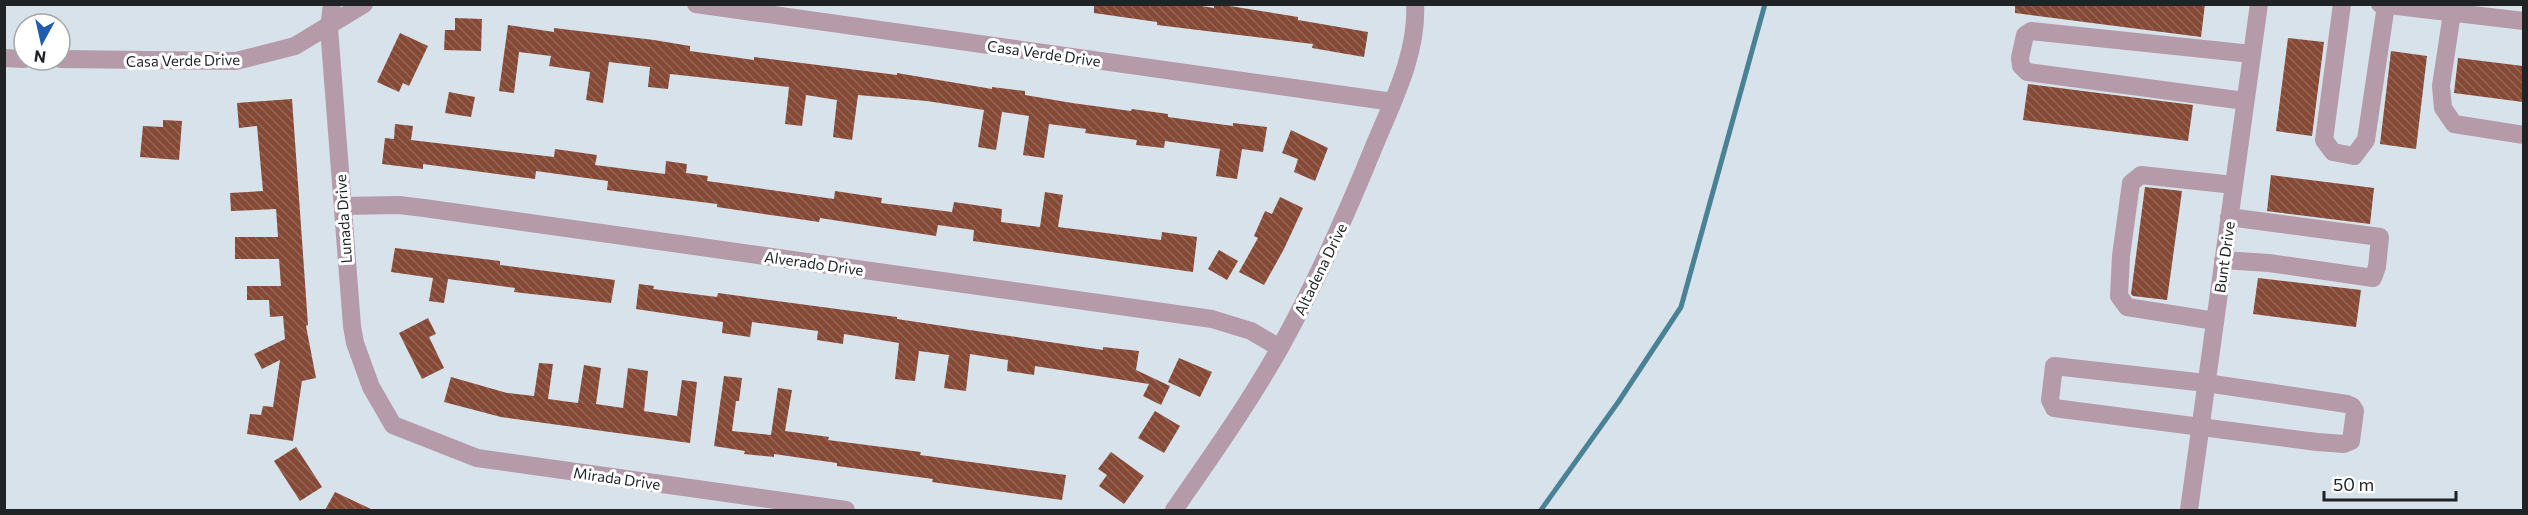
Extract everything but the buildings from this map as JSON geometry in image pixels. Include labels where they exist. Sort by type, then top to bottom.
[{"type":"street","name":"Lunada Drive","points":[[332,4],[329,27],[348,287],[355,343],[371,387],[393,425]]},
{"type":"street","name":"Casa Verde Drive","points":[[72,59],[236,61],[295,46],[364,4]]},
{"type":"street","name":"Casa Verde Drive","points":[[696,4],[1393,102]]},
{"type":"street","name":"Altadena Drive","points":[[1174,510],[1230,430],[1280,348],[1342,223],[1393,102],[1411,48],[1415,26],[1415,4]]},
{"type":"street","name":"Bunt Drive","points":[[2189,510],[2259,4]]},
{"type":"street","points":[[2342,4],[2324,140],[2333,152],[2354,156],[2366,141],[2386,5]]},
{"type":"street","points":[[2380,4],[2523,21]]},
{"type":"street","points":[[2452,13],[2441,86],[2443,108],[2454,124],[2523,135]]},
{"type":"street","points":[[2245,101],[2027,72],[2021,66],[2020,58],[2025,35],[2031,31],[2252,54]]},
{"type":"street","points":[[2215,321],[2127,307],[2119,296],[2121,256],[2131,183],[2141,175],[2234,185]]},
{"type":"street","name":"Alverado Drive","points":[[343,206],[399,205],[424,208],[1212,319],[1251,331],[1280,348]]},
{"type":"street","points":[[2223,260],[2269,263],[2373,278],[2377,267],[2380,237],[2229,217]]},
{"type":"street","points":[[2054,366],[2206,383],[2352,406],[2355,411],[2351,441],[2344,444],[2200,427],[2054,408],[2050,400],[2054,366]]},
{"type":"street","name":"Mirada Drive","points":[[393,425],[477,458],[846,510]]},
{"type":"waterway","points":[[1541,510],[1619,401],[1681,307],[1765,4]]}]
